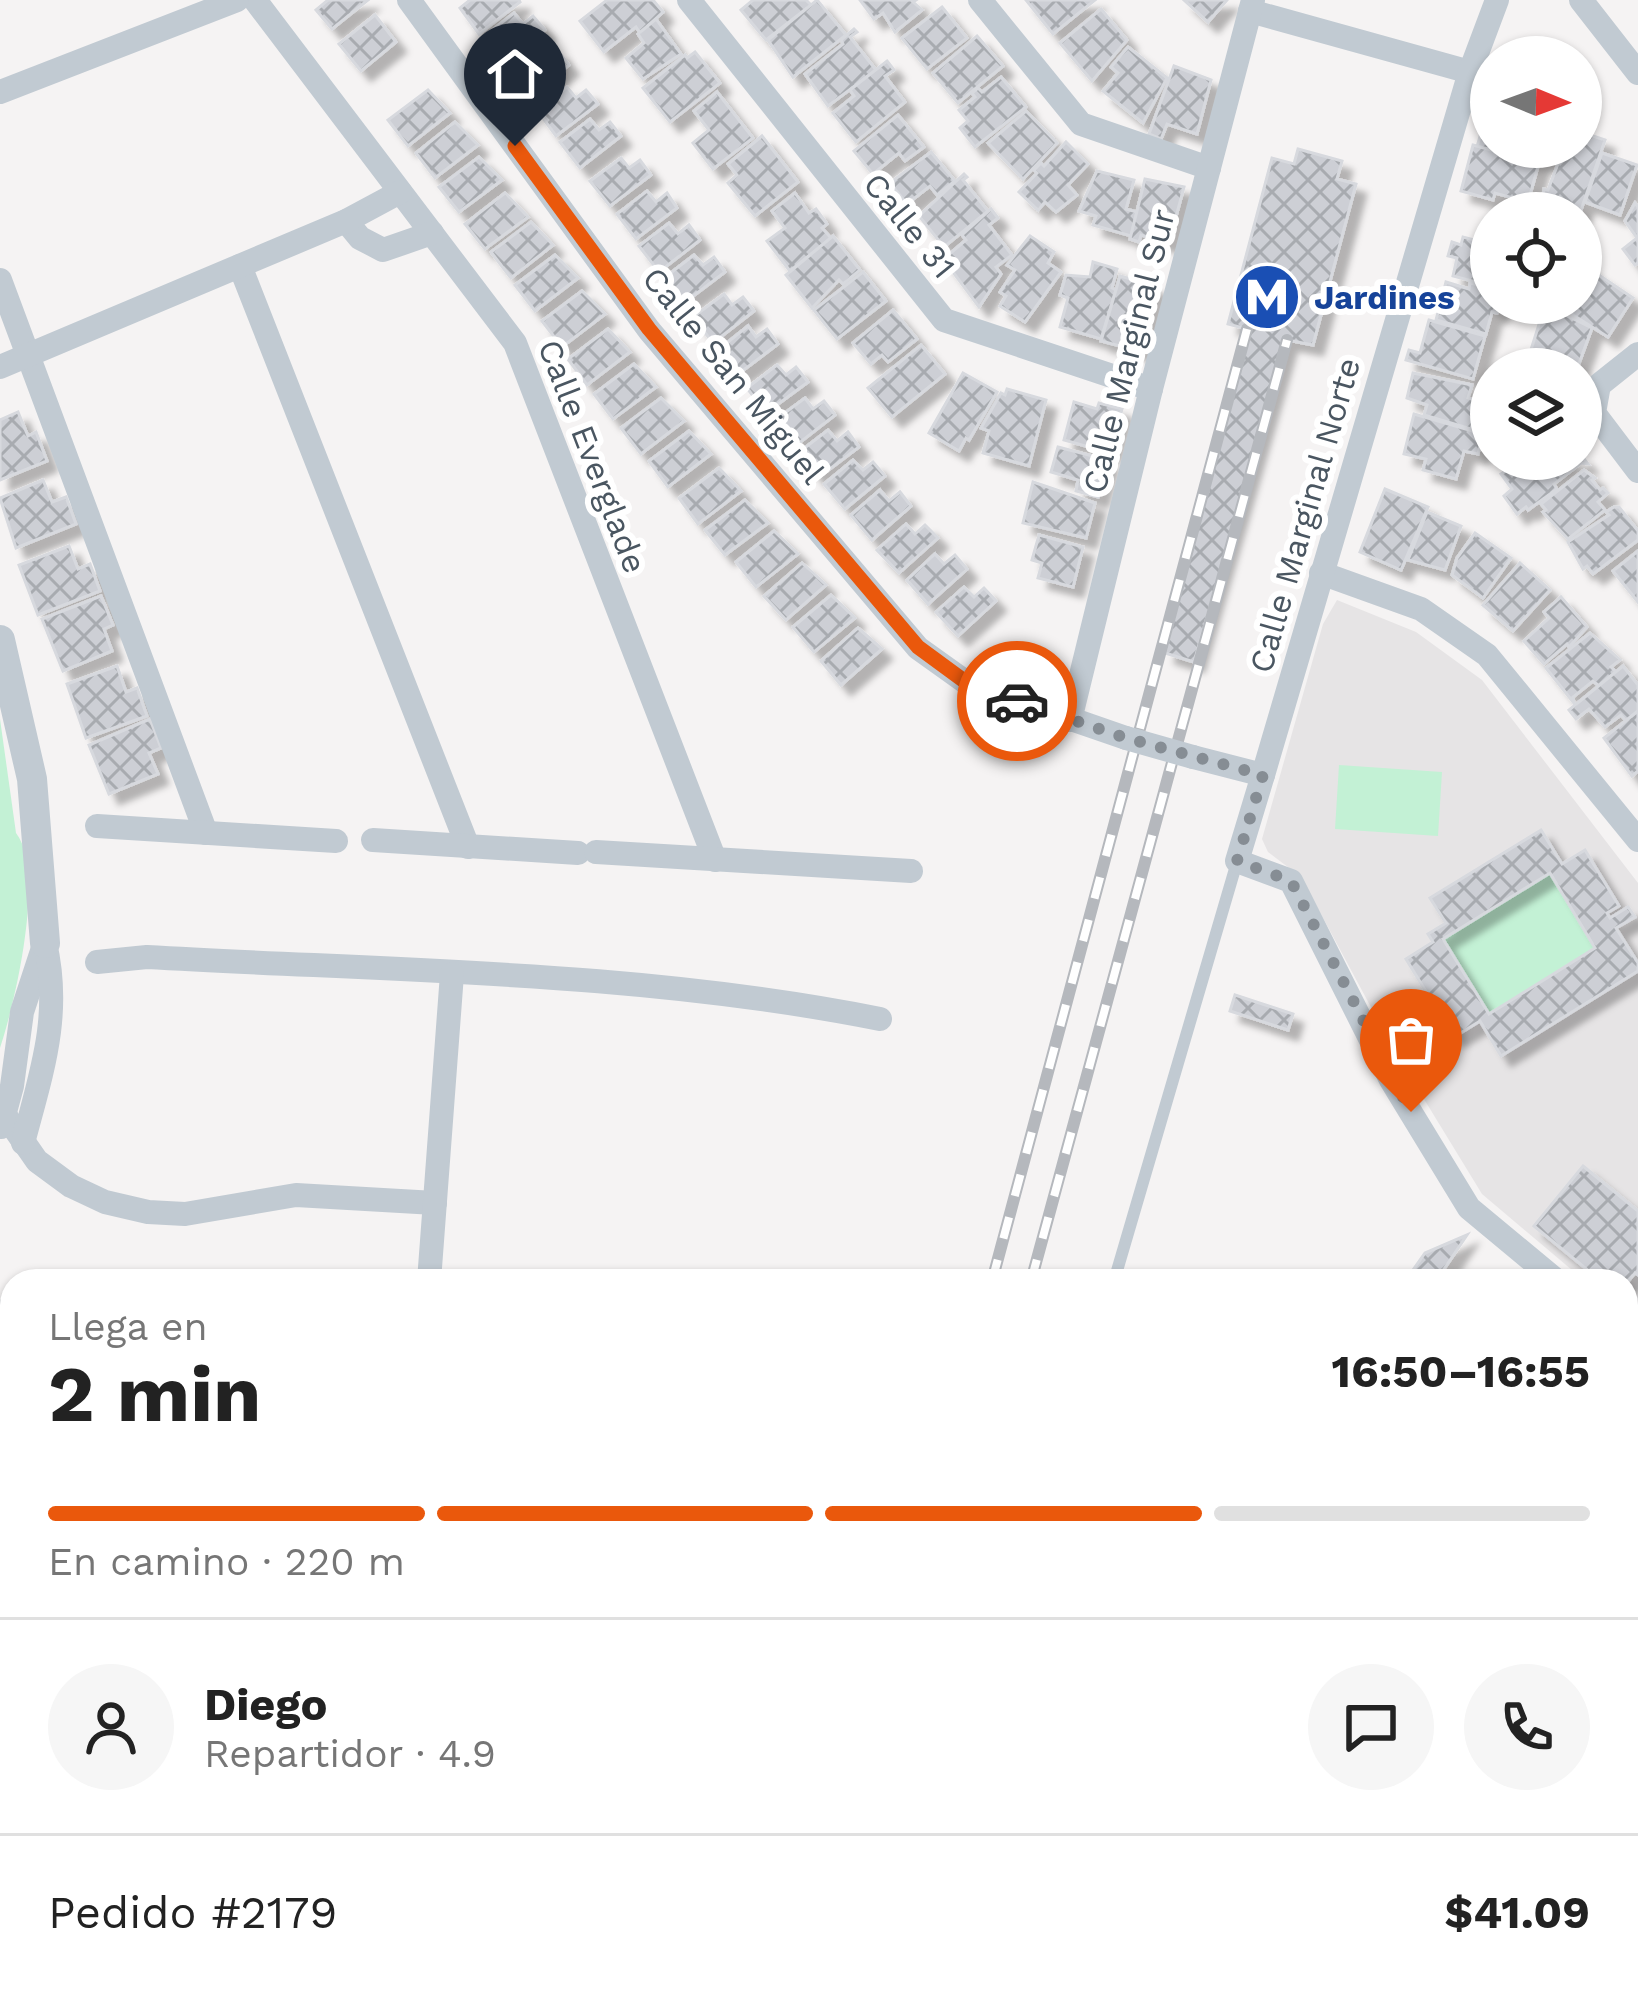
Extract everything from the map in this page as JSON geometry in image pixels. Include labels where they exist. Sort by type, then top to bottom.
[{"type":"street","points":[[0,92],[237,0]]},
{"type":"street","name":"Calle Everglade","points":[[255,0],[515,343],[715,860]]},
{"type":"street","name":"Calle San Miguel","points":[[409,0],[649,329],[918,647],[967,683],[1126,738],[1263,775]]},
{"type":"street","name":"Calle 31","points":[[689,0],[944,320],[1151,389]]},
{"type":"street","points":[[980,0],[1081,124],[1209,168]]},
{"type":"street","name":"Calle Marginal Norte","points":[[1483,36],[1497,0]]},
{"type":"street","points":[[1581,0],[1638,73]]},
{"type":"street","points":[[1251,5],[1470,71]]},
{"type":"street","name":"Calle Marginal Sur","points":[[1070,720],[1251,5]]},
{"type":"street","name":"Calle Marginal Norte","points":[[1237,861],[1470,71]]},
{"type":"street","points":[[0,367],[346,221],[400,192]]},
{"type":"street","points":[[346,221],[360,238],[383,250],[432,233]]},
{"type":"street","points":[[239,266],[468,847]]},
{"type":"street","points":[[0,280],[206,833]]},
{"type":"street","points":[[0,355],[29,351]]},
{"type":"street","points":[[1638,354],[1599,385],[1594,413],[1638,471]]},
{"type":"street","points":[[1321,573],[1421,609],[1487,655],[1638,840]]},
{"type":"street","points":[[0,640],[32,779],[50,964],[47,1061],[9,1129],[37,1161],[71,1186],[105,1202],[148,1212],[185,1214],[296,1195],[435,1202]]},
{"type":"street","points":[[98,826],[336,841]]},
{"type":"street","points":[[373,840],[911,871]]},
{"type":"street","points":[[1237,861],[1291,881],[1391,1080],[1468,1208],[1542,1269]]},
{"type":"street","points":[[97,962],[147,957],[452,974],[693,992],[880,1019]]},
{"type":"street","points":[[430,1269],[452,974]]},
{"type":"lane","points":[[1118,1269],[1237,861]]},
{"type":"shaded area","points":[[1337,600],[1416,632],[1482,680],[1638,883],[1638,1269],[1571,1269],[1482,1194],[1394,1050],[1301,877],[1268,852],[1262,839],[1323,624]]},
{"type":"green space","points":[[0,719],[16,833],[25,851],[28,906],[20,970],[0,1048]]},
{"type":"green space","points":[[1339,765],[1442,772],[1438,836],[1335,829]]},
{"type":"green space","points":[[1550,873],[1595,948],[1489,1014],[1443,939]]},
{"type":"building","points":[[328,0],[368,0],[332,29],[316,10]]},
{"type":"building","points":[[470,0],[520,2],[479,34],[460,8]]},
{"type":"building","points":[[607,0],[653,0],[663,12],[640,33],[636,27],[604,52],[580,21]]},
{"type":"building","points":[[753,0],[806,0],[811,5],[766,40],[741,10]]},
{"type":"building","points":[[817,0],[846,35],[793,77],[768,40]]},
{"type":"building","points":[[860,0],[916,0],[913,2],[922,10],[895,32],[883,13],[874,19]]},
{"type":"building","points":[[1026,0],[1095,0],[1053,34]]},
{"type":"building","points":[[1184,0],[1227,0],[1208,22]]},
{"type":"building","points":[[942,7],[967,38],[927,69],[902,38]]},
{"type":"building","points":[[1101,9],[1127,40],[1092,81],[1060,43]]},
{"type":"building","points":[[514,13],[523,24],[533,16],[545,30],[504,62],[484,37]]},
{"type":"building","points":[[375,15],[396,42],[361,71],[339,44]]},
{"type":"building","points":[[656,19],[681,54],[643,79],[626,58],[644,43],[638,34]]},
{"type":"building","points":[[854,29],[857,32],[850,37],[876,70],[828,106],[805,74],[843,44],[841,40]]},
{"type":"building","points":[[977,36],[1003,66],[958,103],[933,73]]},
{"type":"building","points":[[1128,47],[1167,78],[1143,123],[1103,91],[1118,73],[1111,67]]},
{"type":"building","points":[[538,48],[547,59],[558,51],[569,65],[528,97],[508,72]]},
{"type":"building","points":[[695,52],[720,83],[670,122],[643,88]]},
{"type":"building","points":[[887,61],[894,70],[885,76],[905,102],[856,142],[833,113],[854,96],[850,90]]},
{"type":"building","points":[[1174,66],[1211,80],[1197,134],[1167,124],[1161,139],[1149,134]]},
{"type":"building","points":[[1001,77],[1026,107],[975,147],[960,128],[968,121],[959,110],[975,97],[972,93],[978,88],[982,92]]},
{"type":"building","points":[[567,87],[576,98],[586,90],[598,104],[556,136],[537,110]]},
{"type":"building","points":[[428,90],[450,113],[408,146],[388,120]]},
{"type":"building","points":[[717,92],[753,138],[713,169],[693,143],[709,130],[694,111]]},
{"type":"building","points":[[1026,111],[1057,143],[1023,179],[988,143]]},
{"type":"building","points":[[898,115],[924,147],[905,161],[899,153],[873,174],[854,151]]},
{"type":"building","points":[[590,119],[599,130],[610,122],[621,136],[580,168],[560,142]]},
{"type":"building","points":[[455,122],[478,145],[435,178],[416,153]]},
{"type":"building","points":[[762,136],[798,182],[755,216],[728,183],[737,175],[728,164]]},
{"type":"building","points":[[1066,142],[1088,164],[1068,185],[1077,195],[1056,212],[1045,202],[1038,210],[1019,192],[1037,173],[1034,170]]},
{"type":"building","points":[[1298,149],[1342,161],[1337,179],[1356,184],[1313,345],[1287,340],[1194,662],[1165,653],[1247,329],[1228,324],[1272,158],[1294,164]]},
{"type":"building","points":[[931,152],[955,181],[937,195],[930,186],[907,204],[890,183]]},
{"type":"building","points":[[1602,153],[1637,165],[1620,215],[1602,208],[1602,192],[1588,192],[1597,168],[1602,168]]},
{"type":"building","points":[[1470,156],[1470,168],[1538,168],[1531,192],[1461,191]]},
{"type":"building","points":[[479,157],[502,180],[459,212],[439,187]]},
{"type":"building","points":[[621,158],[629,168],[640,160],[651,175],[610,206],[590,181]]},
{"type":"building","points":[[1556,168],[1595,168],[1587,192],[1543,192]]},
{"type":"building","points":[[1097,171],[1134,180],[1126,209],[1137,212],[1131,236],[1093,225],[1096,216],[1079,211]]},
{"type":"building","points":[[964,174],[963,180],[988,211],[944,247],[919,216]]},
{"type":"building","points":[[1145,179],[1184,187],[1169,243],[1141,235],[1139,242],[1130,239]]},
{"type":"building","points":[[647,191],[656,202],[667,193],[677,208],[636,239],[617,214]]},
{"type":"building","points":[[505,193],[528,217],[485,249],[465,224]]},
{"type":"building","points":[[795,193],[809,213],[816,209],[831,238],[790,271],[767,241],[785,228],[772,211]]},
{"type":"building","points":[[1635,203],[1638,207],[1638,263],[1635,265],[1623,249],[1637,238],[1625,221]]},
{"type":"building","points":[[991,209],[998,218],[989,225],[1012,255],[996,267],[1001,274],[979,307],[938,252],[946,257]]},
{"type":"building","points":[[531,222],[553,245],[511,278],[491,252]]},
{"type":"building","points":[[669,223],[678,234],[689,225],[700,240],[659,272],[639,246]]},
{"type":"building","points":[[833,236],[860,270],[843,284],[839,280],[812,308],[786,275]]},
{"type":"building","points":[[1030,236],[1054,252],[1048,263],[1061,272],[1025,322],[1000,306],[1006,296],[1000,292],[1015,270],[1007,265]]},
{"type":"building","points":[[1463,237],[1470,239],[1470,280],[1453,276],[1457,258],[1448,256],[1452,242],[1461,245]]},
{"type":"building","points":[[555,255],[578,278],[535,311],[515,285]]},
{"type":"building","points":[[694,255],[703,265],[714,257],[725,272],[684,303],[664,278]]},
{"type":"building","points":[[1093,262],[1117,269],[1112,288],[1116,290],[1101,339],[1060,327],[1068,298],[1060,295],[1066,275],[1090,277]]},
{"type":"building","points":[[863,272],[886,301],[837,339],[814,310]]},
{"type":"building","points":[[1120,276],[1156,286],[1139,351],[1101,341]]},
{"type":"building","points":[[1602,277],[1633,298],[1608,337],[1587,324],[1602,324]]},
{"type":"building","points":[[1446,282],[1469,289],[1470,283],[1470,324],[1489,324],[1486,334],[1436,320]]},
{"type":"building","points":[[582,291],[605,314],[562,347],[542,321]]},
{"type":"building","points":[[724,294],[732,305],[743,297],[754,311],[713,343],[693,317]]},
{"type":"building","points":[[893,310],[917,339],[888,362],[882,355],[871,364],[853,343]]},
{"type":"building","points":[[1429,320],[1485,336],[1482,348],[1470,348],[1470,378],[1406,360],[1409,350],[1420,353]]},
{"type":"building","points":[[1539,324],[1592,328],[1585,348],[1532,348]]},
{"type":"building","points":[[748,326],[756,337],[767,329],[778,344],[737,375],[718,350]]},
{"type":"building","points":[[608,329],[630,352],[587,385],[568,359]]},
{"type":"building","points":[[921,345],[945,374],[892,417],[868,388]]},
{"type":"building","points":[[634,364],[656,387],[613,419],[594,394]]},
{"type":"building","points":[[777,365],[786,375],[796,367],[808,382],[766,413],[747,388]]},
{"type":"building","points":[[963,373],[997,392],[959,451],[929,433]]},
{"type":"building","points":[[1413,373],[1470,385],[1470,429],[1424,415],[1427,405],[1407,398]]},
{"type":"building","points":[[1007,389],[1046,400],[1029,466],[983,453],[989,431],[981,428]]},
{"type":"building","points":[[661,398],[684,421],[641,454],[621,428]]},
{"type":"building","points":[[805,398],[813,409],[824,401],[835,415],[794,447],[774,421]]},
{"type":"building","points":[[1074,402],[1097,409],[1099,403],[1122,409],[1110,453],[1064,440]]},
{"type":"building","points":[[18,412],[28,436],[36,432],[47,461],[0,480],[0,420]]},
{"type":"building","points":[[1414,414],[1470,430],[1470,452],[1464,451],[1456,479],[1423,470],[1426,459],[1404,454]]},
{"type":"building","points":[[828,430],[837,441],[848,432],[859,447],[818,478],[798,453]]},
{"type":"building","points":[[689,431],[711,454],[668,487],[649,461]]},
{"type":"building","points":[[1058,447],[1108,460],[1098,497],[1076,491],[1078,480],[1051,472]]},
{"type":"building","points":[[853,460],[863,470],[873,462],[885,476],[845,509],[824,484]]},
{"type":"building","points":[[719,468],[741,491],[698,524],[679,498]]},
{"type":"building","points":[[43,480],[52,502],[66,497],[76,524],[16,548],[0,498]]},
{"type":"building","points":[[1505,480],[1559,480],[1554,484],[1557,489],[1517,514],[1504,496],[1512,489]]},
{"type":"building","points":[[1571,480],[1592,480],[1608,493],[1598,502],[1605,510],[1568,539],[1541,504]]},
{"type":"building","points":[[1033,482],[1095,503],[1086,538],[1023,523]]},
{"type":"building","points":[[1385,489],[1428,507],[1401,570],[1360,552]]},
{"type":"building","points":[[880,490],[889,501],[900,492],[911,506],[872,540],[851,515]]},
{"type":"building","points":[[745,500],[768,523],[725,555],[705,530]]},
{"type":"building","points":[[1614,507],[1638,531],[1638,540],[1593,574],[1587,566],[1583,569],[1568,542]]},
{"type":"building","points":[[1427,512],[1461,526],[1445,570],[1408,560]]},
{"type":"building","points":[[906,524],[915,534],[925,525],[938,538],[899,573],[877,550]]},
{"type":"building","points":[[774,531],[798,554],[756,587],[736,562]]},
{"type":"building","points":[[1475,533],[1511,558],[1483,598],[1452,575],[1457,558]]},
{"type":"building","points":[[1039,535],[1083,547],[1073,587],[1038,578],[1042,563],[1032,560]]},
{"type":"building","points":[[69,546],[78,569],[90,564],[100,591],[38,615],[19,565]]},
{"type":"building","points":[[1638,551],[1638,602],[1613,571]]},
{"type":"building","points":[[935,554],[944,564],[955,555],[967,569],[928,604],[907,580]]},
{"type":"building","points":[[802,563],[826,585],[786,620],[764,596]]},
{"type":"building","points":[[1520,563],[1550,590],[1513,631],[1483,605]]},
{"type":"building","points":[[964,587],[974,597],[984,588],[996,601],[958,636],[936,612]]},
{"type":"building","points":[[831,595],[855,618],[814,652],[793,627]]},
{"type":"building","points":[[101,596],[113,625],[104,629],[112,651],[63,671],[42,619]]},
{"type":"building","points":[[1561,597],[1587,627],[1544,664],[1524,641],[1549,618],[1544,612]]},
{"type":"building","points":[[858,628],[882,649],[841,685],[821,661]]},
{"type":"building","points":[[1590,633],[1620,660],[1611,667],[1616,672],[1599,686],[1593,681],[1573,697],[1574,703],[1546,668]]},
{"type":"building","points":[[117,666],[126,692],[137,688],[147,716],[86,738],[67,684]]},
{"type":"building","points":[[1623,666],[1638,685],[1638,711],[1626,721],[1621,715],[1605,727],[1589,709],[1576,719],[1569,710]]},
{"type":"building","points":[[1638,711],[1638,771],[1632,776],[1604,738]]},
{"type":"building","points":[[150,719],[161,748],[149,753],[158,774],[109,794],[89,745]]},
{"type":"building","points":[[1541,830],[1562,864],[1585,850],[1619,906],[1607,913],[1610,918],[1628,907],[1635,917],[1616,928],[1638,963],[1638,971],[1501,1056],[1480,1021],[1454,1037],[1406,959],[1433,942],[1428,934],[1446,923],[1430,898]],"holes":[[[1550,873],[1595,948],[1489,1014],[1443,939]]]},
{"type":"building","points":[[1235,995],[1293,1014],[1288,1030],[1230,1011]]},
{"type":"building","points":[[1583,1166],[1638,1211],[1638,1269],[1586,1269],[1534,1226]]},
{"type":"building","points":[[1467,1235],[1444,1269],[1414,1269],[1425,1253]]},
{"type":"railway","points":[[995,1269],[1247,329]]},
{"type":"railway","points":[[1034,1269],[1287,340]]},
{"type":"way so far","points":[[1017,701],[1126,738],[1263,775],[1237,861],[1291,881],[1411,1112]]},
{"type":"place","name":"Jardines","points":[[1267,297]]},
{"type":"route","points":[[515,146],[649,329],[918,647],[967,683],[1017,701]]}]
